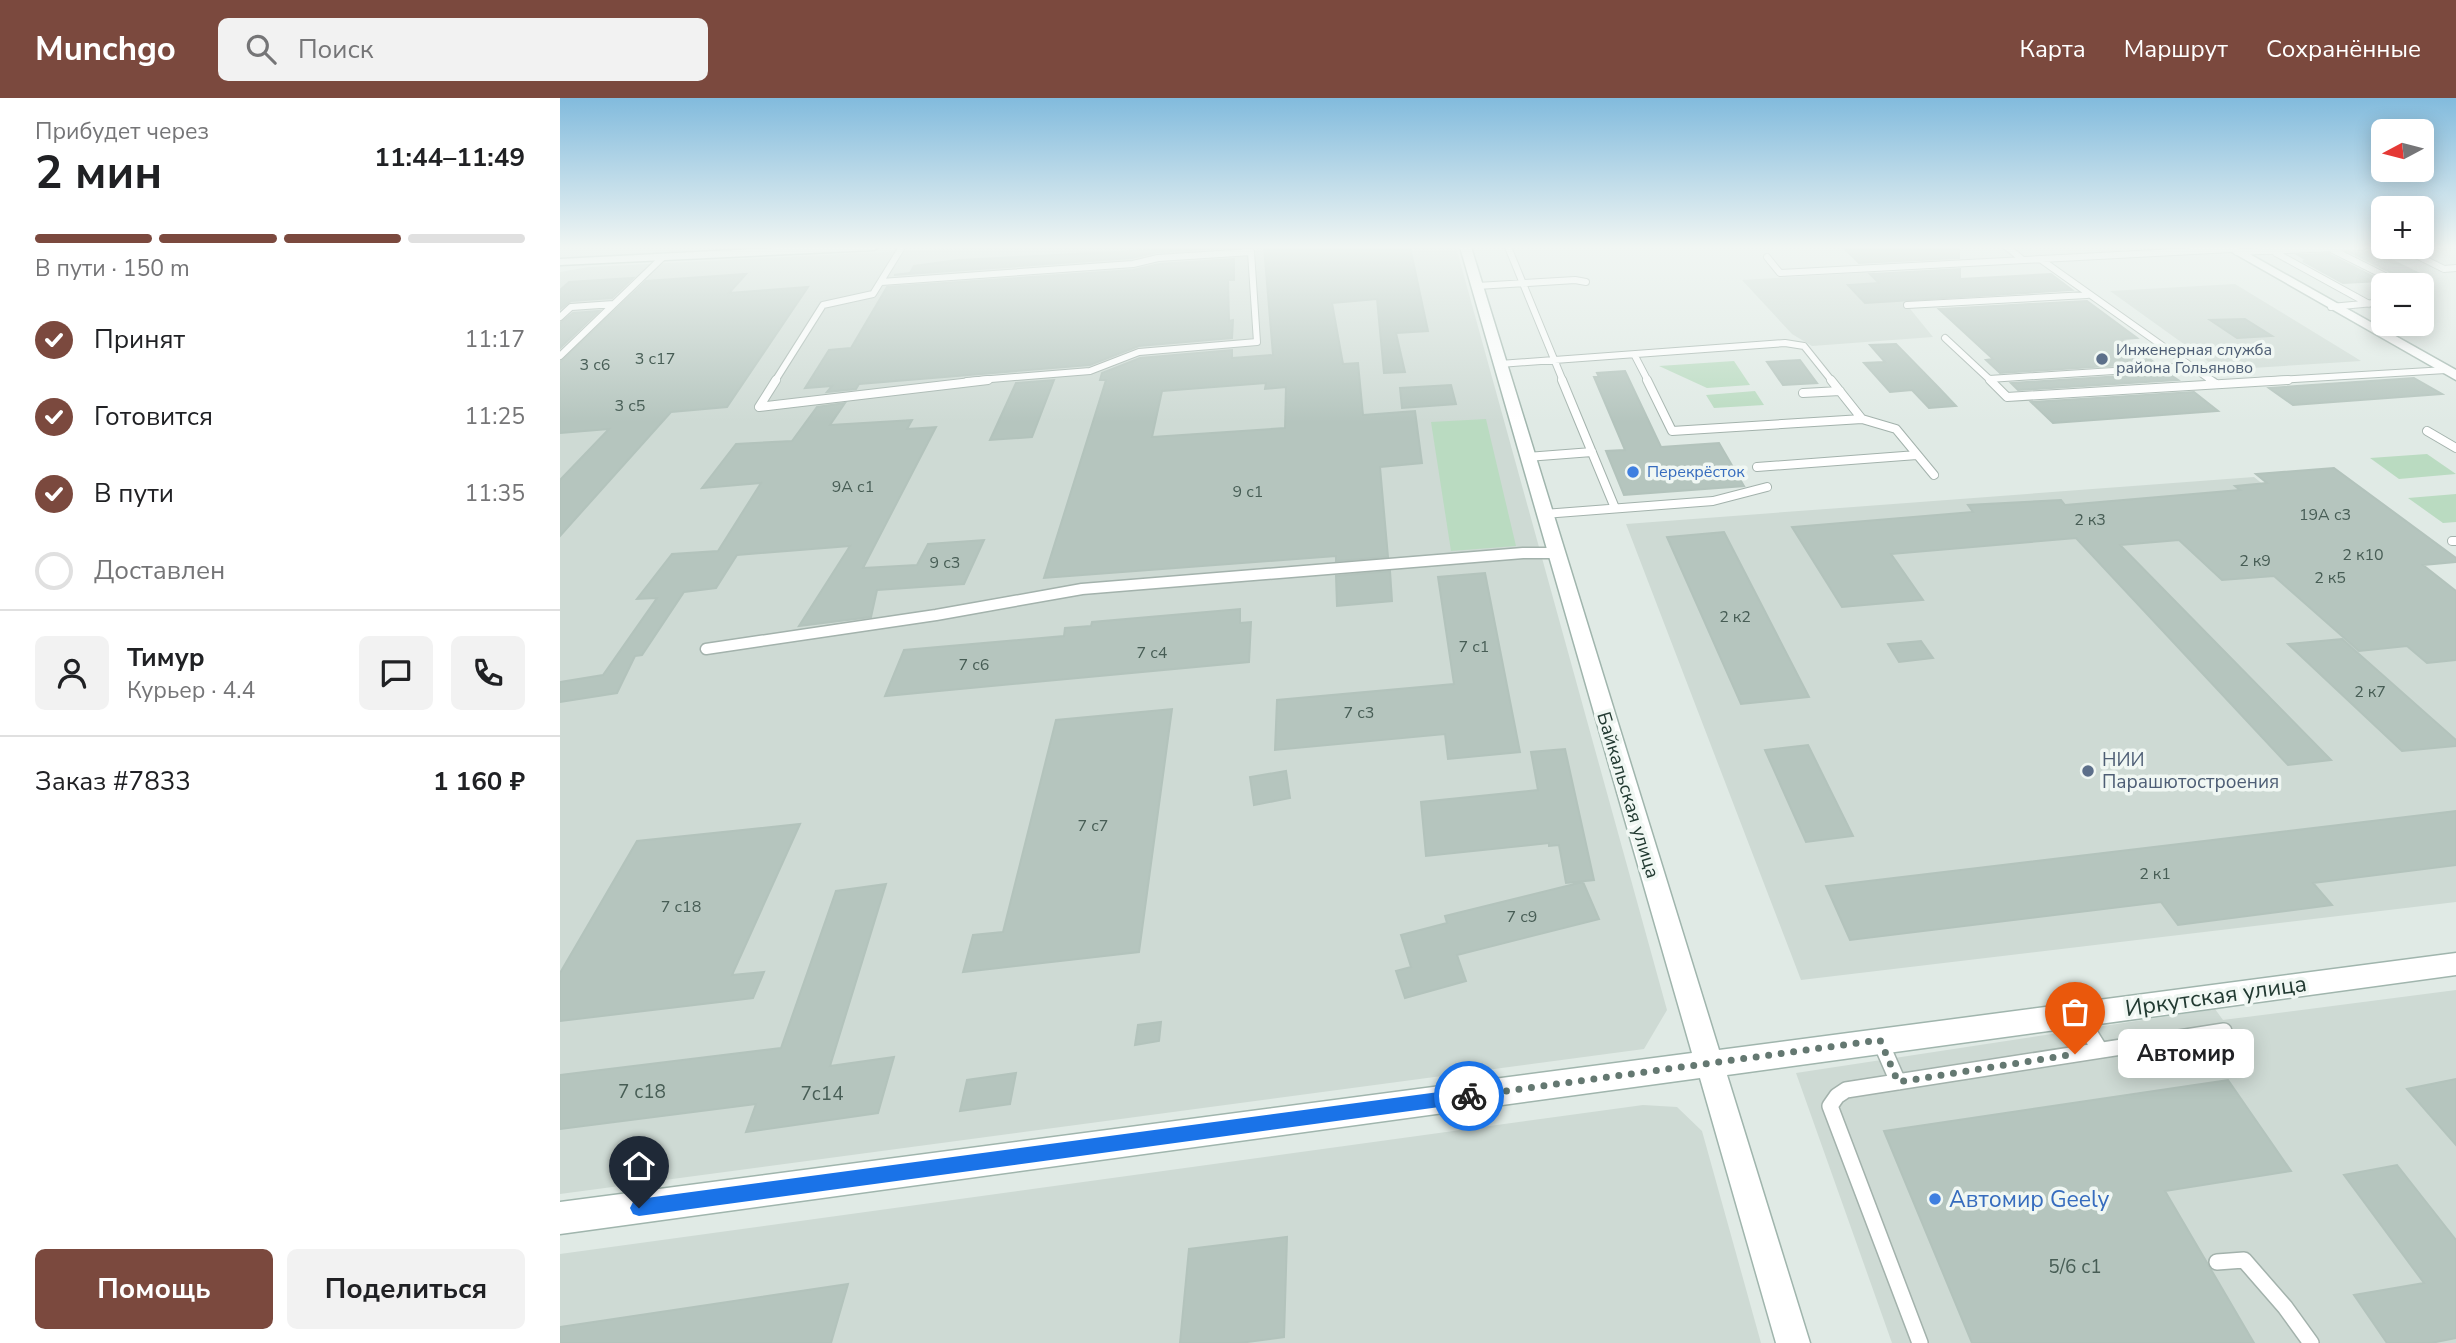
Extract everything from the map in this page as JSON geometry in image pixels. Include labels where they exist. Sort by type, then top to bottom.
[{"type":"street","name":"Байкальская улица","points":[[1483,305],[1793,1343]]},
{"type":"street","points":[[2328,305],[2451,373]]},
{"type":"street","name":"Иркутская улица","points":[[560,1218],[2456,964]]},
{"type":"lane","points":[[560,317],[571,307],[598,305]]},
{"type":"lane","points":[[560,356],[613,305]]},
{"type":"lane","points":[[823,305],[759,407],[926,385],[1090,371],[1139,352],[1257,342],[1255,305]]},
{"type":"lane","points":[[1532,305],[1615,508]]},
{"type":"lane","points":[[2103,305],[2216,384]]},
{"type":"lane","points":[[2331,307],[2355,305]]},
{"type":"lane","points":[[1945,338],[2007,397],[2451,373]]},
{"type":"lane","points":[[1500,364],[1785,343],[1804,346],[1862,419]]},
{"type":"lane","points":[[1635,356],[1672,431],[1862,419],[1896,429],[1934,475]]},
{"type":"lane","points":[[1989,379],[2191,366]]},
{"type":"lane","points":[[1803,393],[1840,391]]},
{"type":"lane","points":[[2427,431],[2456,448]]},
{"type":"lane","points":[[1527,457],[1592,452]]},
{"type":"lane","points":[[1757,467],[1917,455]]},
{"type":"lane","points":[[1544,514],[1713,501],[1767,487]]},
{"type":"lane","points":[[706,649],[936,615],[1082,589],[1523,553],[1556,553]]},
{"type":"lane","points":[[2078,1014],[2100,1051]]},
{"type":"lane","points":[[1920,1343],[1830,1106],[1837,1096],[1846,1090],[2224,1031]]},
{"type":"lane","points":[[1880,1040],[1898,1082]]},
{"type":"lane","points":[[2217,1262],[2244,1260],[2285,1307],[2311,1343]]},
{"type":"shaded area","points":[[560,305],[1472,305],[1667,1010],[1644,1049],[560,1194]]},
{"type":"shaded area","points":[[1765,305],[1907,305],[1933,337],[1812,346],[1792,334]]},
{"type":"shaded area","points":[[2130,305],[2270,305],[2361,361],[2220,370]]},
{"type":"shaded area","name":"НИИ Парашютостроения","points":[[2254,477],[2456,641],[2456,902],[1801,980],[1626,524]]},
{"type":"shaded area","points":[[2456,990],[2456,1343],[1892,1343],[1796,1073],[2215,1009],[2223,1020]]},
{"type":"shaded area","points":[[1643,1105],[1677,1107],[1702,1131],[1761,1343],[560,1343],[560,1254]]},
{"type":"green space","points":[[1734,361],[1750,385],[1707,388],[1659,366]]},
{"type":"green space","points":[[1755,391],[1764,405],[1714,408],[1706,395]]},
{"type":"green space","points":[[1486,419],[1516,546],[1451,551],[1431,422]]},
{"type":"green space","points":[[2427,454],[2456,474],[2399,479],[2370,458]]},
{"type":"green space","points":[[2456,494],[2456,522],[2443,523],[2408,498]]},
{"type":"building","points":[[620,305],[796,305],[727,407],[671,412],[560,536],[560,480],[609,429],[560,433],[560,362]]},
{"type":"building","points":[[876,305],[1229,305],[1229,321],[1233,320],[1232,338],[1139,346],[1090,365],[859,384],[856,389],[827,392],[832,386],[805,388],[829,350],[851,348]]},
{"type":"building","points":[[1269,305],[1332,305],[1343,364],[1358,363],[1363,415],[1415,411],[1422,463],[1380,467],[1388,557],[1336,561],[1336,556],[1044,578],[1106,380],[1100,380],[1102,373],[1140,358],[1232,350],[1232,358],[1273,355]],"holes":[[[1266,383],[1265,389],[1286,387],[1285,428],[1152,437],[1162,391]]]},
{"type":"building","points":[[1378,305],[1422,305],[1428,331],[1396,333],[1405,372],[1384,373]]},
{"type":"building","points":[[2093,305],[2137,338],[2123,339],[2155,363],[2000,373],[1986,360],[1993,359],[1939,309]]},
{"type":"building","points":[[599,311],[560,348],[560,323],[573,313]]},
{"type":"building","points":[[2245,319],[2272,336],[2237,338],[2210,320]]},
{"type":"building","points":[[1896,344],[1956,406],[1929,408],[1912,390],[1890,392],[1864,363],[1885,362],[1870,345]]},
{"type":"building","points":[[1800,360],[1817,383],[1783,385],[1767,362]]},
{"type":"building","points":[[1625,371],[1661,447],[1719,443],[1744,486],[1624,495],[1606,451],[1625,450],[1594,377],[1599,377],[1597,373]]},
{"type":"building","points":[[2168,373],[2178,380],[2018,390],[2011,383]]},
{"type":"building","points":[[2414,378],[2442,394],[2293,405],[2269,388]]},
{"type":"building","points":[[1054,380],[1032,437],[990,440],[1016,383]]},
{"type":"building","points":[[1451,385],[1456,404],[1402,408],[1400,388]]},
{"type":"building","points":[[2194,392],[2218,411],[2053,423],[2031,402]]},
{"type":"building","points":[[845,403],[830,425],[912,420],[907,429],[936,427],[863,568],[917,565],[928,544],[984,540],[964,584],[877,590],[871,617],[799,626],[850,546],[737,555],[716,588],[684,592],[642,655],[635,656],[617,693],[560,702],[560,682],[603,675],[657,598],[637,599],[672,554],[718,551],[761,483],[702,488],[736,444],[792,441],[817,407]]},
{"type":"building","points":[[2334,468],[2456,558],[2456,562],[2423,565],[2456,591],[2456,660],[2427,663],[2407,646],[2359,651],[2274,576],[2222,580],[2179,540],[2120,545],[2331,760],[2288,765],[2076,538],[1891,554],[1923,600],[1842,607],[1792,527],[1973,512],[1968,505],[2061,500],[2065,505],[2240,490],[2235,486],[2267,483],[2256,474]]},
{"type":"building","points":[[1724,532],[1809,697],[1741,704],[1667,537]]},
{"type":"building","points":[[1390,571],[1392,601],[1337,606],[1336,576]]},
{"type":"building","points":[[1485,573],[1520,752],[1448,759],[1445,734],[1275,750],[1277,700],[1454,684],[1438,577]]},
{"type":"building","points":[[1240,609],[1240,623],[1251,622],[1249,662],[885,696],[904,650],[1064,636],[1065,628],[1091,626],[1092,622]]},
{"type":"building","points":[[2342,639],[2456,740],[2456,746],[2402,751],[2288,644]]},
{"type":"building","points":[[1921,641],[1933,658],[1899,662],[1888,644]]},
{"type":"building","points":[[1172,709],[1139,952],[963,972],[973,935],[1003,932],[1056,720]]},
{"type":"building","points":[[1808,745],[1853,836],[1806,842],[1765,750]]},
{"type":"building","points":[[1565,749],[1594,880],[1566,883],[1559,845],[1549,846],[1549,843],[1426,856],[1421,802],[1538,790],[1531,752]]},
{"type":"building","points":[[1286,771],[1290,798],[1254,805],[1250,777]]},
{"type":"building","points":[[2456,811],[2456,865],[2313,883],[2332,905],[2178,925],[2161,902],[1850,940],[1826,886]]},
{"type":"building","points":[[800,824],[732,975],[764,972],[753,998],[560,1021],[560,973],[637,841]]},
{"type":"building","points":[[1583,882],[1599,919],[1457,955],[1466,981],[1405,998],[1396,971],[1411,967],[1401,935],[1447,923],[1445,916]]},
{"type":"building","points":[[886,884],[830,1066],[894,1057],[878,1113],[746,1132],[756,1104],[560,1129],[560,1075],[781,1048],[836,891]]},
{"type":"building","points":[[1161,1022],[1159,1041],[1135,1045],[1138,1025]]},
{"type":"building","points":[[1016,1073],[1010,1104],[960,1111],[967,1080]]},
{"type":"building","points":[[2456,1079],[2456,1145],[2407,1089]]},
{"type":"building","points":[[2228,1080],[2291,1171],[2165,1191],[2254,1343],[1972,1343],[1884,1131]]},
{"type":"building","points":[[2397,1165],[2456,1240],[2456,1338],[2431,1343],[2387,1343],[2354,1295],[2424,1283],[2344,1175]]},
{"type":"building","points":[[1287,1237],[1284,1337],[1240,1343],[1180,1343],[1189,1249]]},
{"type":"building","points":[[848,1284],[831,1343],[560,1343],[560,1327]]},
{"type":"way so far","points":[[1469,1096],[1880,1040],[1898,1082],[2075,1054]]},
{"type":"place","name":"Инженерная служба района Гольяново","points":[[2102,359]]},
{"type":"place","name":"Перекрёсток","points":[[1633,472]]},
{"type":"place","name":"НИИ Парашютостроения","points":[[2088,771]]},
{"type":"place","name":"Автомир","points":[[2075,1054]]},
{"type":"place","name":"Автомир Geely","points":[[1935,1199]]},
{"type":"route","points":[[639,1208],[1469,1096]]}]
